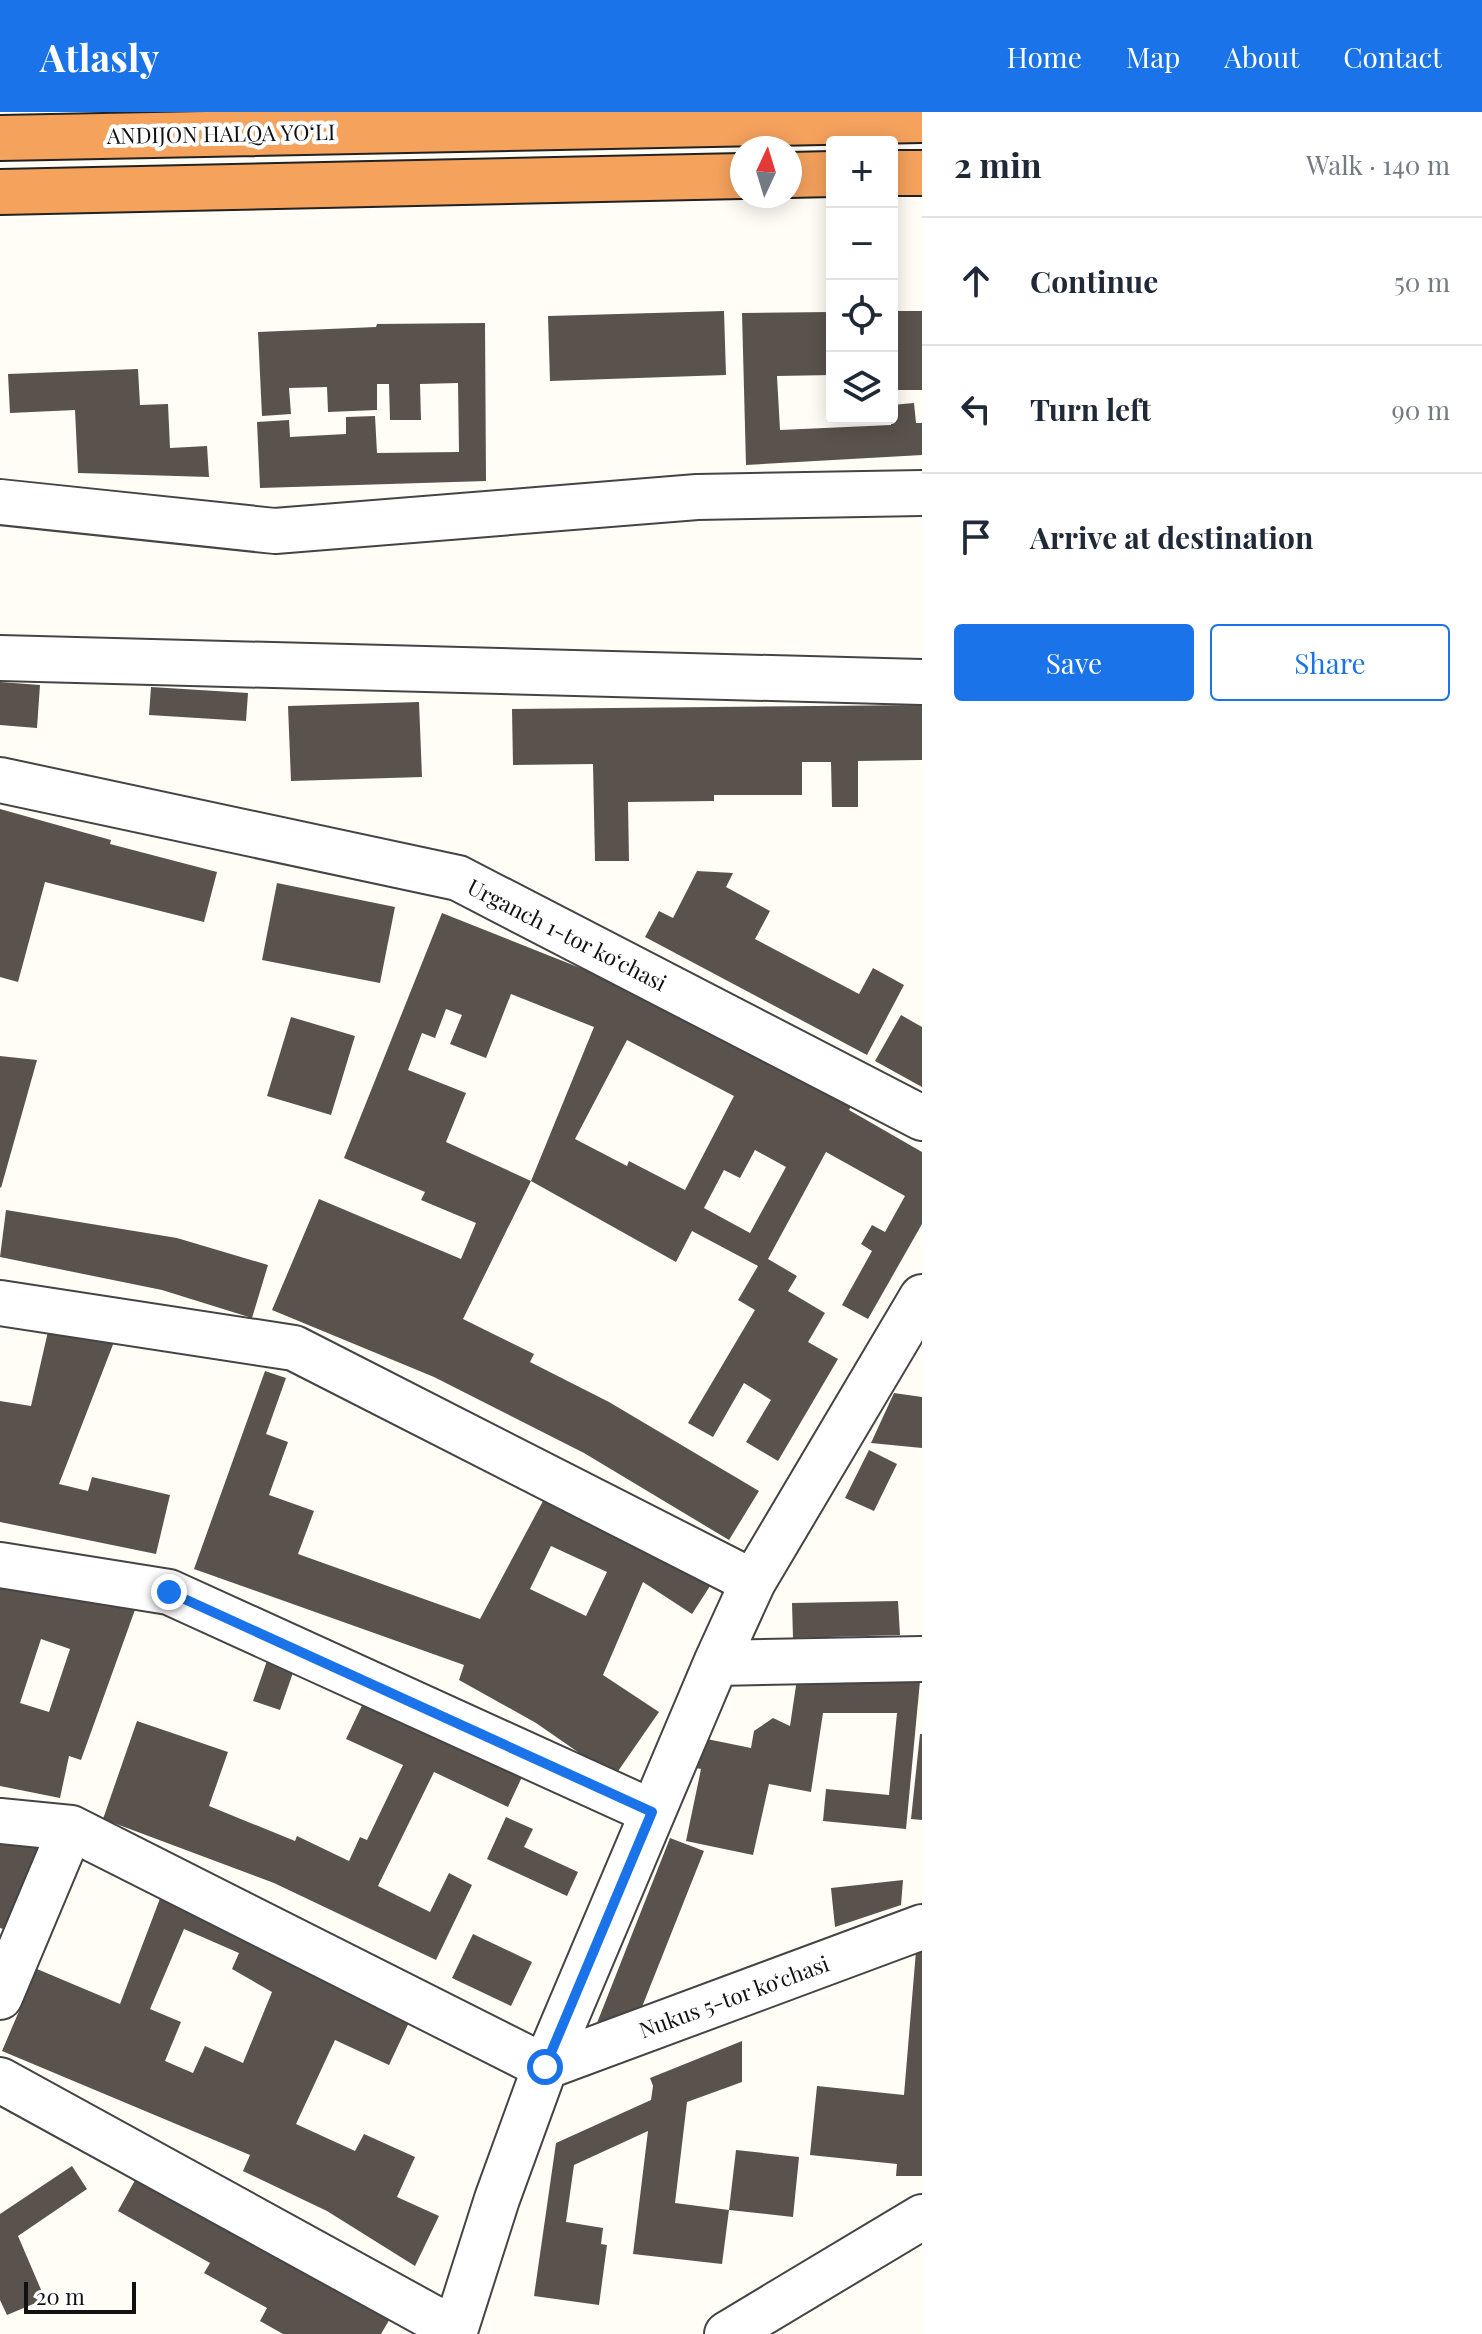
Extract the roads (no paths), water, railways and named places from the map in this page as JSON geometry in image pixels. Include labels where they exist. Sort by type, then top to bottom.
[{"type":"highway","name":"ANDIJON HALQA YO‘LI","points":[[0,138],[241,123],[922,120]]},
{"type":"highway","points":[[898,173],[922,173]]},
{"type":"highway","points":[[802,175],[826,174]]},
{"type":"highway","points":[[0,192],[730,176]]},
{"type":"street","points":[[0,502],[275,531],[697,497],[922,493]]},
{"type":"street","points":[[0,658],[922,682]]},
{"type":"street","name":"Urganch 1-tor koʻchasi","points":[[0,780],[458,878],[922,1118]]},
{"type":"street","points":[[0,2080],[454,2332],[497,2199],[545,2067],[716,1663],[753,1582],[902,1367],[922,1297]]},
{"type":"street","points":[[0,1303],[294,1348],[753,1582]]},
{"type":"street","points":[[0,1565],[169,1592],[652,1812]]},
{"type":"street","points":[[716,1663],[922,1659]]},
{"type":"street","points":[[0,1821],[71,1828],[545,2067]]},
{"type":"street","points":[[0,1997],[71,1828]]},
{"type":"street","name":"Nukus 5-tor koʻchasi","points":[[545,2067],[922,1927]]},
{"type":"street","points":[[727,2334],[922,2217]]}]
